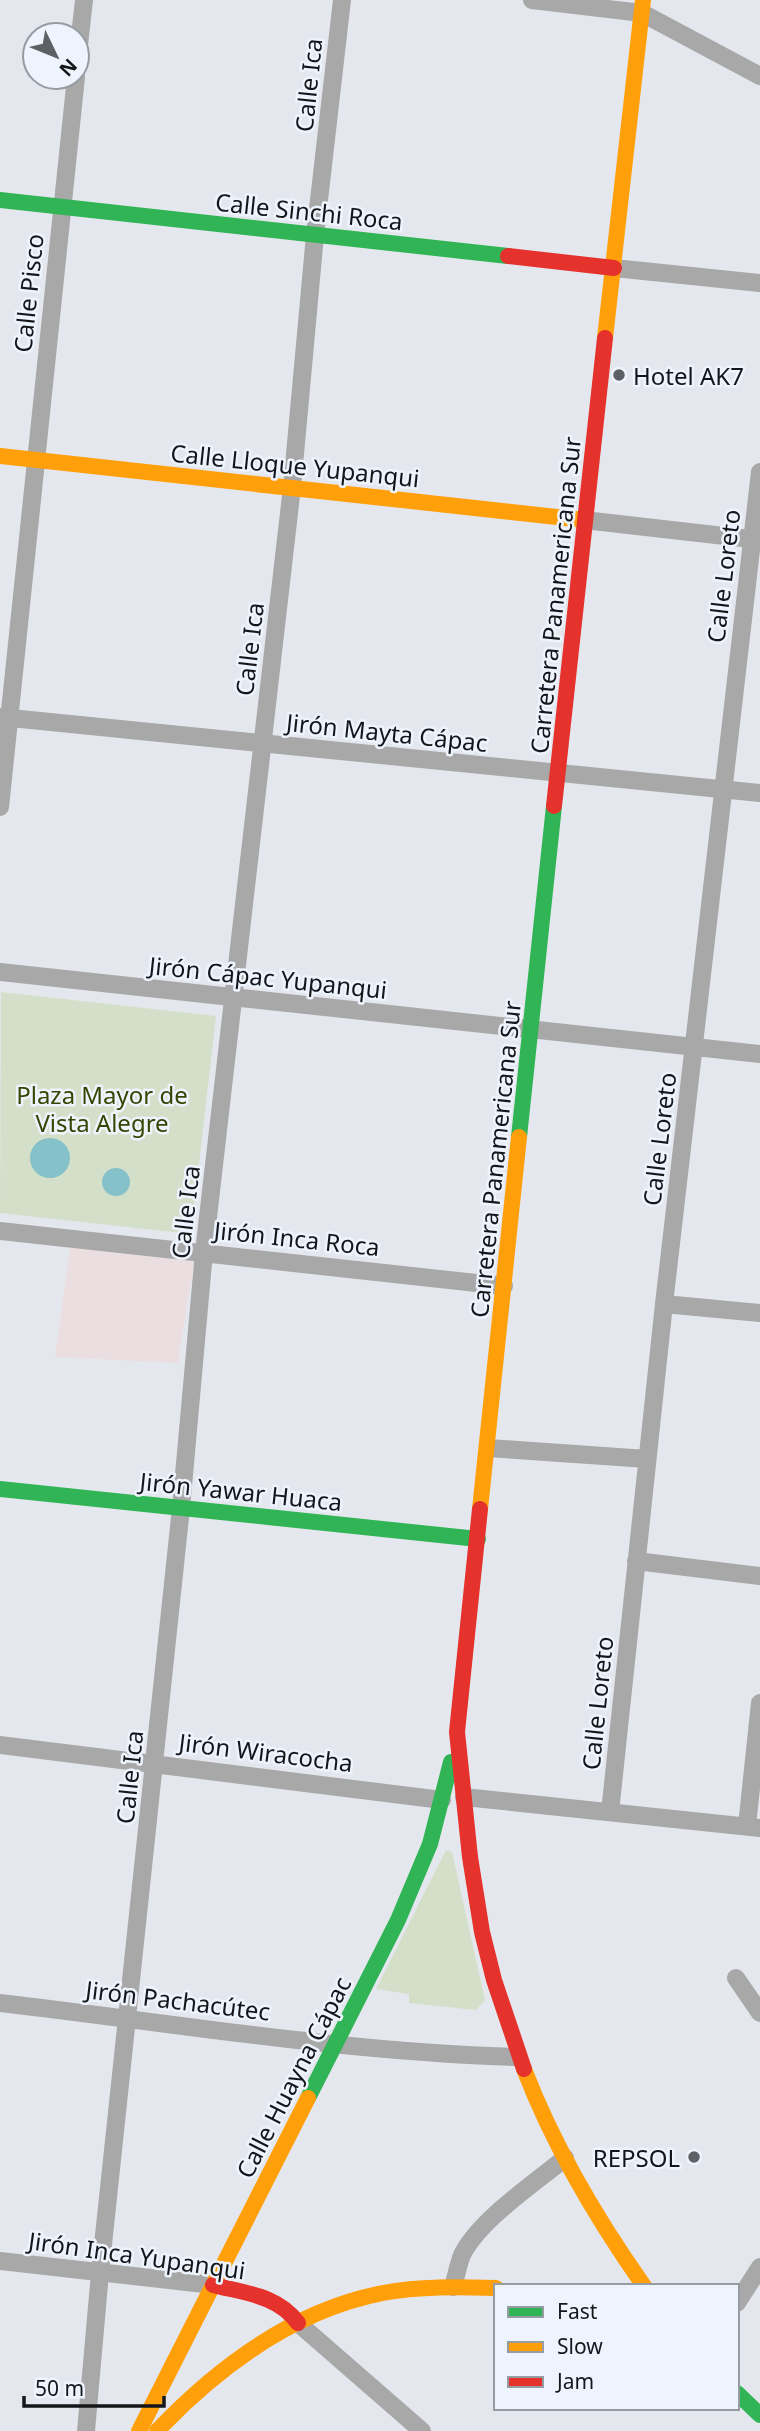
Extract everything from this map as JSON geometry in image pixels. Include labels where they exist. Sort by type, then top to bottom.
[{"type":"main road","name":"Carretera Panamericana Sur","points":[[643,7],[584,520],[560,775],[457,1732],[482,1931],[517,2057],[589,2202],[643,2284]]},
{"type":"main road","name":"Calle Sinchi Roca","points":[[0,200],[614,268]]},
{"type":"main road","name":"Calle Lloque Yupanqui","points":[[0,456],[584,520]]},
{"type":"main road","name":"Jirón Yawar Huaca","points":[[0,1489],[478,1539]]},
{"type":"main road","name":"Calle Huayna Cápac","points":[[139,2431],[398,1920],[430,1844],[457,1732]]},
{"type":"main road","name":"Jirón Inca Yupanqui","points":[[213,2285],[283,2305],[292,2312],[298,2323]]},
{"type":"main road","points":[[157,2431],[205,2385],[298,2323],[369,2296],[453,2287],[494,2288]]},
{"type":"main road","points":[[739,2395],[760,2415]]},
{"type":"street","points":[[82,21],[84,0]]},
{"type":"street","name":"Calle Ica","points":[[86,2431],[100,2273],[156,1763],[204,1252],[236,1000],[342,0]]},
{"type":"street","points":[[532,0],[643,7],[760,76]]},
{"type":"street","name":"Calle Pisco","points":[[0,807],[5,718],[74,91]]},
{"type":"street","points":[[614,268],[760,283]]},
{"type":"street","name":"Calle Loreto","points":[[610,1812],[664,1304],[723,790],[756,539],[760,472]]},
{"type":"street","points":[[584,520],[756,539]]},
{"type":"street","name":"Jirón Mayta Cápac","points":[[5,718],[760,793]]},
{"type":"street","name":"Jirón Cápac Yupanqui","points":[[0,972],[236,1000],[760,1054]]},
{"type":"street","name":"Jirón Inca Roca","points":[[0,1231],[504,1286]]},
{"type":"street","points":[[664,1304],[760,1313]]},
{"type":"street","points":[[488,1448],[647,1459]]},
{"type":"street","points":[[636,1561],[760,1576]]},
{"type":"street","points":[[464,1797],[753,1827],[760,1703]]},
{"type":"street","name":"Jirón Wiracocha","points":[[0,1745],[442,1800]]},
{"type":"street","points":[[736,1978],[760,2013]]},
{"type":"street","name":"Jirón Pachacútec","points":[[0,2003],[335,2043],[460,2055],[517,2057]]},
{"type":"street","points":[[453,2287],[462,2255],[471,2242],[509,2205],[565,2158]]},
{"type":"street","name":"Jirón Inca Yupanqui","points":[[0,2261],[213,2285]]},
{"type":"street","points":[[739,2300],[760,2267]]},
{"type":"street","points":[[298,2323],[422,2431]]},
{"type":"shaded area","points":[[70,1247],[194,1262],[178,1363],[55,1357]]},
{"type":"green space","name":"Plaza Mayor de Vista Alegre","points":[[1,992],[216,1016],[191,1234],[0,1213]]},
{"type":"green space","points":[[446,1850],[452,1852],[485,2000],[476,2010],[409,2003],[409,1994],[376,1989]]},
{"type":"water","points":[[50,1138],[58,1139],[64,1144],[69,1150],[69,1166],[64,1172],[58,1177],[50,1178],[42,1177],[36,1172],[31,1166],[30,1158],[31,1150],[36,1144],[42,1139]]},
{"type":"water","points":[[116,1168],[126,1172],[130,1182],[126,1192],[116,1196],[106,1192],[102,1182],[106,1172]]},
{"type":"traffic: fast","points":[[0,200],[508,256]]},
{"type":"traffic: fast","points":[[519,1137],[554,806]]},
{"type":"traffic: fast","points":[[0,1489],[478,1539]]},
{"type":"traffic: fast","points":[[308,2098],[398,1920],[430,1844],[451,1762]]},
{"type":"traffic: fast","points":[[739,2395],[760,2415]]},
{"type":"traffic: slow","points":[[605,338],[643,0]]},
{"type":"traffic: slow","points":[[0,456],[584,520]]},
{"type":"traffic: slow","points":[[480,1509],[519,1137]]},
{"type":"traffic: slow","points":[[524,2069],[577,2181],[643,2284]]},
{"type":"traffic: slow","points":[[139,2431],[308,2098]]},
{"type":"traffic: slow","points":[[157,2431],[232,2364],[260,2344],[319,2313],[383,2293],[411,2289],[494,2288]]},
{"type":"traffic: jam","points":[[508,256],[614,268]]},
{"type":"traffic: jam","points":[[554,806],[605,338]]},
{"type":"traffic: jam","points":[[480,1509],[457,1732],[470,1857],[482,1932],[494,1980],[524,2069]]},
{"type":"traffic: jam","points":[[213,2285],[260,2296],[281,2306],[298,2323]]},
{"type":"place","name":"Hotel AK7","points":[[619,375]]},
{"type":"place","name":"REPSOL","points":[[694,2157]]}]
